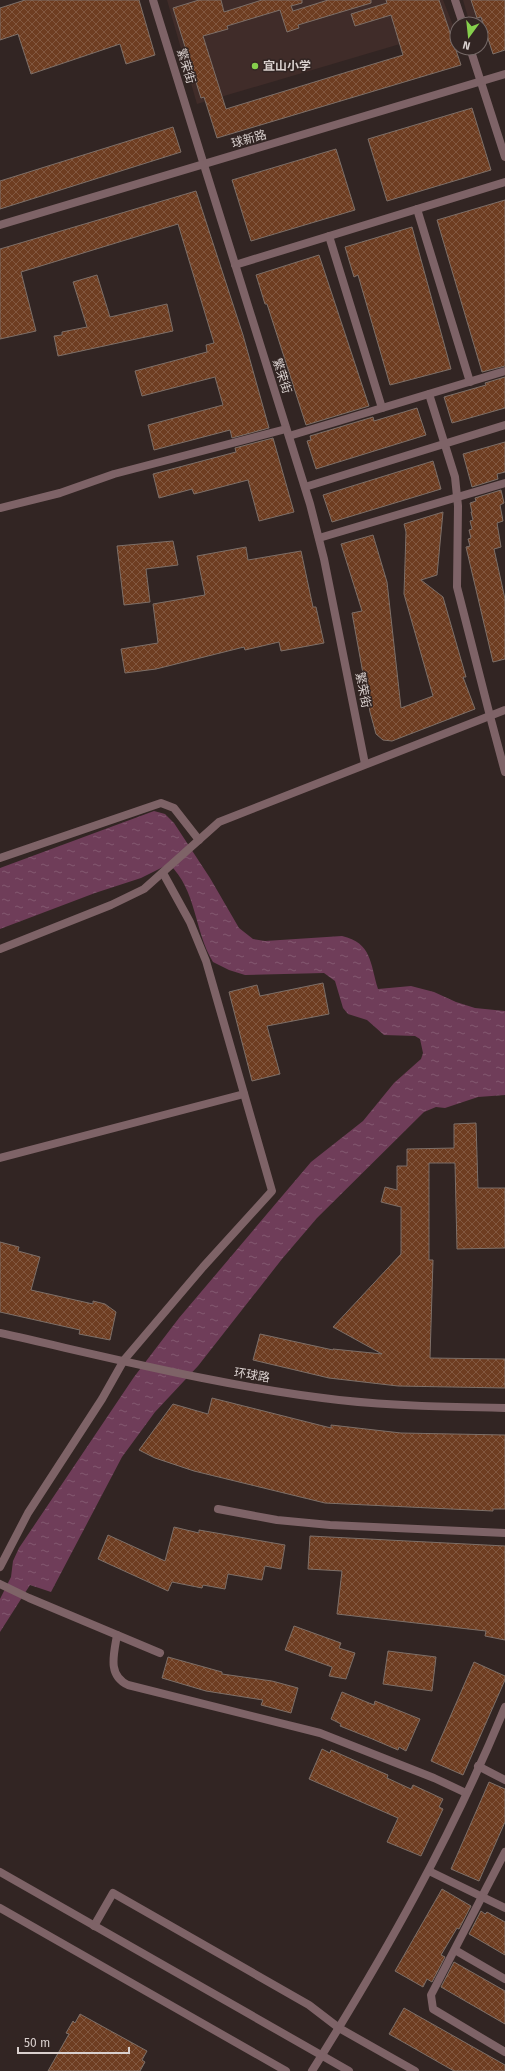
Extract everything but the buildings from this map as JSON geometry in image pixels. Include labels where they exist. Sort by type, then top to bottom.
[{"type":"street","name":"繁荣街","points":[[153,0],[305,487],[319,538],[336,616],[365,764]]},
{"type":"street","points":[[455,0],[460,16]]},
{"type":"street","points":[[473,56],[505,157]]},
{"type":"street","name":"球新路","points":[[0,225],[505,74]]},
{"type":"street","points":[[235,265],[505,182]]},
{"type":"street","points":[[417,209],[470,382]]},
{"type":"street","points":[[329,236],[382,408]]},
{"type":"street","points":[[0,508],[60,493],[114,474],[382,408],[505,371]]},
{"type":"street","points":[[429,394],[455,477],[457,497],[457,587],[505,772]]},
{"type":"street","points":[[305,487],[505,425]]},
{"type":"street","points":[[319,538],[505,483]]},
{"type":"street","points":[[0,949],[111,905],[144,889],[166,871],[219,822],[505,710]]},
{"type":"street","points":[[0,858],[161,803],[174,808],[197,842]]},
{"type":"street","points":[[0,1567],[28,1513],[128,1361],[203,1267],[272,1191],[206,960],[166,871]]},
{"type":"street","points":[[0,1158],[244,1094]]},
{"type":"street","name":"环球路","points":[[0,1333],[199,1378],[338,1400],[398,1406],[505,1408]]},
{"type":"street","points":[[218,1509],[277,1520],[330,1525],[505,1533]]},
{"type":"street","points":[[1,1584],[29,1598],[160,1653]]},
{"type":"street","points":[[117,1635],[112,1668],[117,1678],[128,1686],[320,1733],[434,1778],[466,1793]]},
{"type":"street","points":[[312,2071],[382,1958],[429,1870],[505,1707]]},
{"type":"street","points":[[478,1766],[505,1780]]},
{"type":"street","points":[[505,1852],[483,1898],[431,1995],[433,2009],[505,2052]]},
{"type":"street","points":[[429,1870],[505,1908]]},
{"type":"street","points":[[0,1872],[349,2071]]},
{"type":"street","points":[[94,1926],[113,1893],[309,2005],[340,2028],[415,2071]]},
{"type":"street","points":[[0,1908],[286,2071]]},
{"type":"street","points":[[455,1950],[505,1979]]},
{"type":"shaded area","name":"宜山小学","points":[[167,0],[443,0],[449,16],[449,29],[197,104]]},
{"type":"shaded area","points":[[463,0],[505,0],[505,16],[489,21],[489,16],[468,16]]},
{"type":"water","points":[[154,811],[165,814],[174,823],[210,878],[239,928],[253,939],[265,941],[342,936],[352,939],[364,949],[371,963],[378,989],[411,986],[434,992],[456,1002],[475,1008],[505,1011],[505,1095],[478,1097],[445,1108],[436,1107],[424,1112],[317,1218],[282,1259],[198,1366],[155,1412],[122,1457],[51,1592],[30,1585],[0,1632],[0,1599],[11,1577],[13,1561],[19,1548],[134,1377],[179,1318],[311,1162],[363,1121],[394,1083],[421,1059],[423,1053],[420,1039],[415,1036],[384,1035],[367,1020],[348,1014],[343,1008],[335,981],[324,973],[245,975],[229,970],[213,962],[202,937],[185,886],[178,874],[169,864],[141,878],[95,893],[0,929],[0,868]]},
{"type":"place","name":"宜山小学","points":[[255,66]]}]
